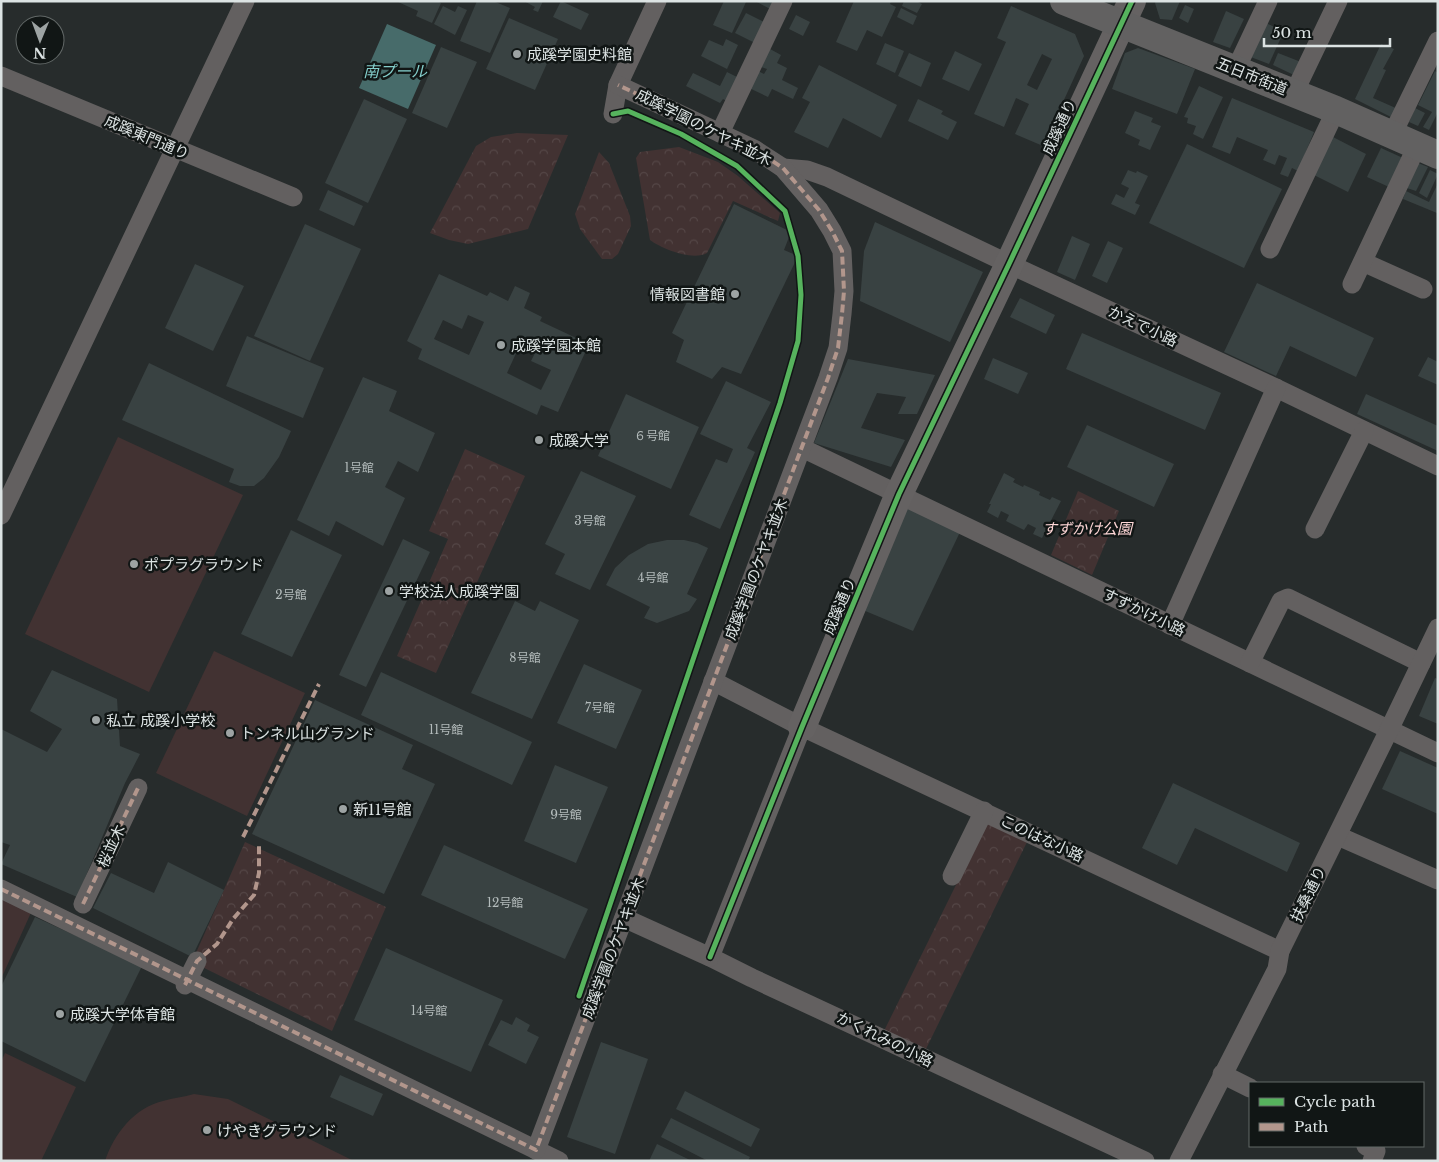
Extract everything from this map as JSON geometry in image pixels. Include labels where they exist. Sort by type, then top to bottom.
[{"type":"main road","name":"五日市街道","points":[[1064,1],[1127,12],[1236,69],[1336,110],[1427,151]]},
{"type":"street","points":[[1,514],[245,1]]},
{"type":"street","points":[[613,114],[618,85],[658,1]]},
{"type":"street","points":[[720,133],[782,1]]},
{"type":"street","points":[[1236,69],[1268,1]]},
{"type":"street","points":[[1294,93],[1338,1]]},
{"type":"street","name":"成蹊通り","points":[[802,726],[899,494],[1127,12]]},
{"type":"street","points":[[1392,135],[1438,41]]},
{"type":"street","name":"成蹊東門通り","points":[[1,76],[293,197]]},
{"type":"street","name":"成蹊学園のケヤキ並木","points":[[536,1150],[802,448],[838,348],[844,291],[842,251],[819,210],[783,168],[754,149],[618,85]]},
{"type":"street","points":[[1270,249],[1336,110]]},
{"type":"street","points":[[1352,284],[1427,151]]},
{"type":"street","name":"かえで小路","points":[[783,168],[807,170],[827,177],[1438,466]]},
{"type":"street","points":[[1363,262],[1423,289]]},
{"type":"street","points":[[1170,625],[1276,388]]},
{"type":"street","points":[[1315,529],[1364,431]]},
{"type":"street","name":"すずかけ小路","points":[[802,448],[1438,753]]},
{"type":"street","points":[[1250,663],[1281,601],[1288,598],[1421,663]]},
{"type":"street","name":"扶桑通り","points":[[1179,1161],[1276,968],[1280,952],[1438,628]]},
{"type":"street","name":"このはな小路","points":[[713,681],[802,726],[1280,952]]},
{"type":"street","points":[[710,957],[802,726]]},
{"type":"street","name":"桜並木","points":[[83,904],[138,788]]},
{"type":"street","points":[[952,876],[984,811]]},
{"type":"street","points":[[1338,836],[1438,880]]},
{"type":"street","points":[[1,889],[559,1161]]},
{"type":"street","name":"かくれみの小路","points":[[624,918],[1145,1161]]},
{"type":"street","points":[[185,985],[197,961]]},
{"type":"street","points":[[1222,1074],[1249,1088]]},
{"type":"street","points":[[1368,1147],[1376,1151],[1372,1161]]},
{"type":"green space","points":[[517,133],[568,135],[528,229],[468,244],[430,233],[476,146],[491,137]]},
{"type":"green space","points":[[679,147],[718,162],[738,176],[780,213],[778,221],[733,201],[707,253],[694,256],[686,255],[662,247],[650,240],[636,158],[640,152]]},
{"type":"green space","points":[[599,152],[609,163],[630,216],[631,226],[618,254],[612,259],[602,259],[580,229],[575,214]]},
{"type":"green space","name":"ポプラグラウンド","points":[[118,437],[243,495],[149,692],[25,634]]},
{"type":"green space","points":[[465,449],[525,476],[436,673],[397,656],[448,539],[429,531]]},
{"type":"green space","name":"すずかけ公園","points":[[1078,491],[1119,511],[1092,575],[1051,555]]},
{"type":"green space","name":"トンネル山グランド","points":[[214,651],[305,693],[247,816],[156,773]]},
{"type":"green space","points":[[987,822],[1028,840],[925,1051],[884,1031]]},
{"type":"green space","points":[[245,842],[386,907],[332,1031],[192,962]]},
{"type":"green space","points":[[1,891],[34,906],[1,979]]},
{"type":"green space","points":[[5,1053],[76,1087],[41,1161],[1,1161],[1,1062]]},
{"type":"green space","name":"けやきグラウンド","points":[[194,1094],[228,1099],[354,1161],[105,1161],[114,1141],[134,1116],[153,1104]]},
{"type":"water","name":"南プール","points":[[387,24],[436,45],[408,109],[359,88]]},
{"type":"building","points":[[396,1],[437,1],[441,3],[432,23],[416,16],[418,11]]},
{"type":"building","points":[[477,1],[493,1],[510,8],[490,53],[460,41]]},
{"type":"building","points":[[524,1],[543,1],[538,12],[533,10],[535,7]]},
{"type":"building","points":[[561,1],[589,14],[581,30],[553,17]]},
{"type":"building","points":[[724,1],[746,2],[732,33],[713,25]]},
{"type":"building","points":[[755,1],[776,1],[772,10]]},
{"type":"building","points":[[854,1],[891,1],[890,4],[896,7],[882,37],[867,30],[857,51],[836,42]]},
{"type":"building","points":[[904,1],[916,1],[922,4],[917,13],[902,6]]},
{"type":"building","points":[[1156,1],[1180,1],[1172,20],[1160,19]]},
{"type":"building","points":[[1185,5],[1194,9],[1188,23],[1179,18]]},
{"type":"building","points":[[443,6],[455,12],[458,6],[467,10],[455,35],[434,24]]},
{"type":"building","points":[[1011,6],[1075,34],[1084,56],[1043,146],[1015,134],[1029,104],[1016,98],[1004,127],[974,114],[1006,42],[997,38]],"holes":[[[1042,54],[1052,59],[1037,90],[1027,85]]]},
{"type":"building","points":[[901,8],[917,16],[913,25],[897,17]]},
{"type":"building","points":[[1226,11],[1244,19],[1230,48],[1213,42]]},
{"type":"building","points":[[746,13],[766,23],[755,43],[735,33]]},
{"type":"building","points":[[796,15],[810,22],[803,36],[789,29]]},
{"type":"building","points":[[509,18],[558,39],[535,90],[486,69]]},
{"type":"building","points":[[1263,22],[1284,31],[1269,64],[1248,56]]},
{"type":"building","points":[[726,39],[738,45],[727,69],[701,56],[709,40],[723,46]]},
{"type":"building","points":[[885,43],[904,51],[895,73],[876,64]]},
{"type":"building","points":[[1381,44],[1394,49],[1383,69],[1386,70],[1373,98],[1398,109],[1393,118],[1355,99]]},
{"type":"building","points":[[441,47],[477,62],[447,128],[412,113]]},
{"type":"building","points":[[1138,48],[1195,69],[1177,114],[1112,89],[1125,53]]},
{"type":"building","points":[[770,49],[781,55],[777,63],[787,68],[782,80],[798,88],[793,99],[772,89],[768,97],[747,87],[756,70],[764,74],[767,69],[761,67]]},
{"type":"building","points":[[955,51],[982,64],[969,91],[942,79]]},
{"type":"building","points":[[909,53],[931,63],[921,87],[898,76]]},
{"type":"building","points":[[1278,53],[1301,62],[1296,76],[1273,65]]},
{"type":"building","points":[[819,65],[897,105],[881,138],[843,118],[828,148],[794,132],[810,102],[802,98]]},
{"type":"building","points":[[1435,71],[1438,73],[1438,112],[1429,130],[1423,127],[1432,112],[1418,105]]},
{"type":"building","points":[[727,72],[739,78],[727,101],[723,99],[720,103],[686,86],[693,73],[720,86]]},
{"type":"building","points":[[1199,86],[1223,97],[1203,139],[1193,134],[1196,126],[1187,123],[1188,118],[1184,117]]},
{"type":"building","points":[[1232,98],[1314,132],[1298,171],[1292,168],[1288,177],[1280,174],[1287,158],[1279,155],[1275,165],[1263,160],[1268,150],[1237,137],[1230,154],[1212,147]]},
{"type":"building","points":[[364,99],[407,119],[368,203],[325,183]]},
{"type":"building","points":[[918,99],[943,111],[941,114],[957,122],[948,140],[908,121]]},
{"type":"building","points":[[1415,108],[1425,113],[1418,126],[1409,122]]},
{"type":"building","points":[[1135,111],[1153,118],[1151,122],[1161,126],[1150,150],[1138,145],[1140,140],[1125,133]]},
{"type":"building","points":[[1333,137],[1366,154],[1348,192],[1314,175]]},
{"type":"building","points":[[1187,144],[1282,189],[1244,268],[1149,223]]},
{"type":"building","points":[[1381,148],[1403,158],[1389,187],[1367,177]]},
{"type":"building","points":[[1418,163],[1428,167],[1416,191],[1407,188]]},
{"type":"building","points":[[1128,170],[1136,173],[1137,171],[1148,176],[1135,203],[1140,205],[1135,215],[1111,204],[1116,194],[1124,198],[1129,188],[1121,184]]},
{"type":"building","points":[[1430,170],[1438,174],[1427,198],[1419,193]]},
{"type":"building","points":[[1438,183],[1437,213],[1403,199],[1406,191],[1429,202]]},
{"type":"building","points":[[328,190],[363,206],[354,226],[319,210]]},
{"type":"building","name":"情報図書館","points":[[734,204],[791,232],[784,250],[798,256],[741,374],[722,367],[712,379],[676,362],[684,340],[672,333]]},
{"type":"building","points":[[875,222],[983,272],[950,342],[860,301],[864,251]]},
{"type":"building","points":[[305,224],[361,249],[310,361],[254,336]]},
{"type":"building","points":[[1072,236],[1090,244],[1075,280],[1057,272]]},
{"type":"building","points":[[1108,241],[1123,248],[1107,283],[1092,276]]},
{"type":"building","points":[[195,264],[244,286],[213,351],[165,328]]},
{"type":"building","name":"成蹊学園本館","points":[[439,274],[487,296],[490,292],[508,301],[515,286],[530,293],[524,308],[542,317],[540,321],[589,344],[558,412],[541,405],[537,415],[418,359],[422,349],[407,341]],"holes":[[[468,315],[484,322],[469,355],[434,339],[443,320],[462,329]],[[523,341],[538,347],[531,361],[551,370],[541,390],[507,373],[518,349],[527,354],[531,346],[522,343]]]},
{"type":"building","points":[[1257,283],[1374,338],[1356,377],[1290,346],[1276,376],[1224,352]]},
{"type":"building","points":[[1020,298],[1055,315],[1046,334],[1010,317]]},
{"type":"building","points":[[1082,333],[1221,393],[1205,430],[1066,369]]},
{"type":"building","points":[[247,336],[324,368],[303,418],[226,386]]},
{"type":"building","points":[[1428,357],[1438,362],[1438,385],[1418,376]]},
{"type":"building","points":[[993,358],[1028,373],[1018,394],[984,379]]},
{"type":"building","points":[[848,359],[935,375],[917,414],[898,414],[906,397],[877,393],[861,428],[905,440],[891,467],[814,443]]},
{"type":"building","points":[[149,363],[291,431],[279,457],[264,478],[254,486],[240,486],[229,482],[234,469],[122,420]]},
{"type":"building","points":[[363,377],[397,391],[389,411],[435,433],[418,472],[398,461],[385,487],[405,498],[383,546],[336,521],[329,536],[297,520]]},
{"type":"building","points":[[726,381],[771,402],[747,448],[755,452],[720,529],[689,515],[716,459],[727,463],[733,449],[700,434]]},
{"type":"building","points":[[626,394],[699,427],[671,489],[598,456]]},
{"type":"building","points":[[1366,394],[1438,426],[1438,451],[1357,414]]},
{"type":"building","points":[[1087,425],[1174,464],[1154,507],[1067,467]]},
{"type":"building","points":[[581,471],[636,496],[590,590],[555,574],[565,554],[545,544]]},
{"type":"building","points":[[1004,473],[1015,479],[1013,482],[1040,492],[1039,495],[1050,500],[1052,497],[1061,501],[1042,538],[1033,534],[1036,528],[1028,524],[1024,530],[1006,521],[1009,515],[1001,511],[998,518],[987,512]]},
{"type":"building","points":[[908,507],[960,532],[913,631],[863,610]]},
{"type":"building","points":[[291,530],[342,555],[292,657],[241,634]]},
{"type":"building","points":[[403,539],[430,552],[366,687],[339,675]]},
{"type":"building","points":[[667,540],[684,540],[708,548],[687,594],[697,599],[689,611],[657,623],[644,618],[650,607],[606,585],[615,568],[629,555],[648,544]]},
{"type":"building","points":[[515,601],[535,611],[540,601],[579,620],[532,719],[471,693]]},
{"type":"building","points":[[584,664],[642,690],[616,749],[557,723]]},
{"type":"building","points":[[52,670],[117,699],[120,746],[140,754],[125,783],[77,897],[1,864],[10,845],[1,842],[1,729],[47,752],[62,729],[30,711]]},
{"type":"building","points":[[381,672],[532,742],[512,785],[361,715]]},
{"type":"building","points":[[1435,678],[1438,679],[1438,724],[1419,716]]},
{"type":"building","name":"新11号館","points":[[315,700],[413,745],[402,769],[435,784],[384,894],[252,834]]},
{"type":"building","points":[[1400,751],[1438,768],[1438,814],[1382,789]]},
{"type":"building","points":[[555,765],[608,787],[576,863],[524,841]]},
{"type":"building","points":[[1173,783],[1300,843],[1287,872],[1195,828],[1177,865],[1142,848]]},
{"type":"building","points":[[444,845],[588,909],[565,959],[421,895]]},
{"type":"building","points":[[168,862],[224,890],[192,957],[93,908],[111,873],[154,893]]},
{"type":"building","name":"成蹊大学体育館","points":[[35,917],[142,966],[85,1082],[1,1041],[1,987]]},
{"type":"building","points":[[386,948],[503,1000],[471,1072],[354,1020]]},
{"type":"building","points":[[516,1017],[530,1025],[527,1031],[539,1037],[526,1064],[488,1045],[501,1020],[512,1025]]},
{"type":"building","points":[[601,1042],[648,1059],[615,1154],[567,1137]]},
{"type":"building","points":[[340,1075],[383,1094],[373,1116],[330,1097]]},
{"type":"building","points":[[685,1091],[760,1129],[751,1147],[676,1109]]},
{"type":"building","points":[[671,1118],[750,1157],[748,1161],[708,1161],[661,1137]]},
{"type":"building","points":[[657,1144],[692,1161],[649,1161]]},
{"type":"marked path","points":[[1,889],[536,1150],[828,378],[838,348],[844,291],[842,251],[819,210],[783,168],[754,149],[618,85]]},
{"type":"marked path","points":[[243,837],[319,684]]},
{"type":"marked path","points":[[83,904],[138,788]]},
{"type":"marked path","points":[[185,985],[197,961],[217,944],[233,919],[254,895],[259,873],[259,845]]},
{"type":"cycle path","points":[[710,957],[802,727],[899,494],[1132,1]]},
{"type":"cycle path","points":[[579,996],[780,403],[798,341],[801,295],[798,256],[785,211],[737,166],[681,134],[628,111],[613,114]]},
{"type":"place","name":"成蹊学園史料館","points":[[517,54]]},
{"type":"place","name":"情報図書館","points":[[735,294]]},
{"type":"place","name":"成蹊学園本館","points":[[501,345]]},
{"type":"place","name":"成蹊大学","points":[[539,440]]},
{"type":"place","name":"ポプラグラウンド","points":[[134,564]]},
{"type":"place","name":"学校法人成蹊学園","points":[[389,591]]},
{"type":"place","name":"私立 成蹊小学校","points":[[96,720]]},
{"type":"place","name":"トンネル山グランド","points":[[230,733]]},
{"type":"place","name":"新11号館","points":[[343,809]]},
{"type":"place","name":"成蹊大学体育館","points":[[60,1014]]},
{"type":"place","name":"けやきグラウンド","points":[[207,1130]]}]
